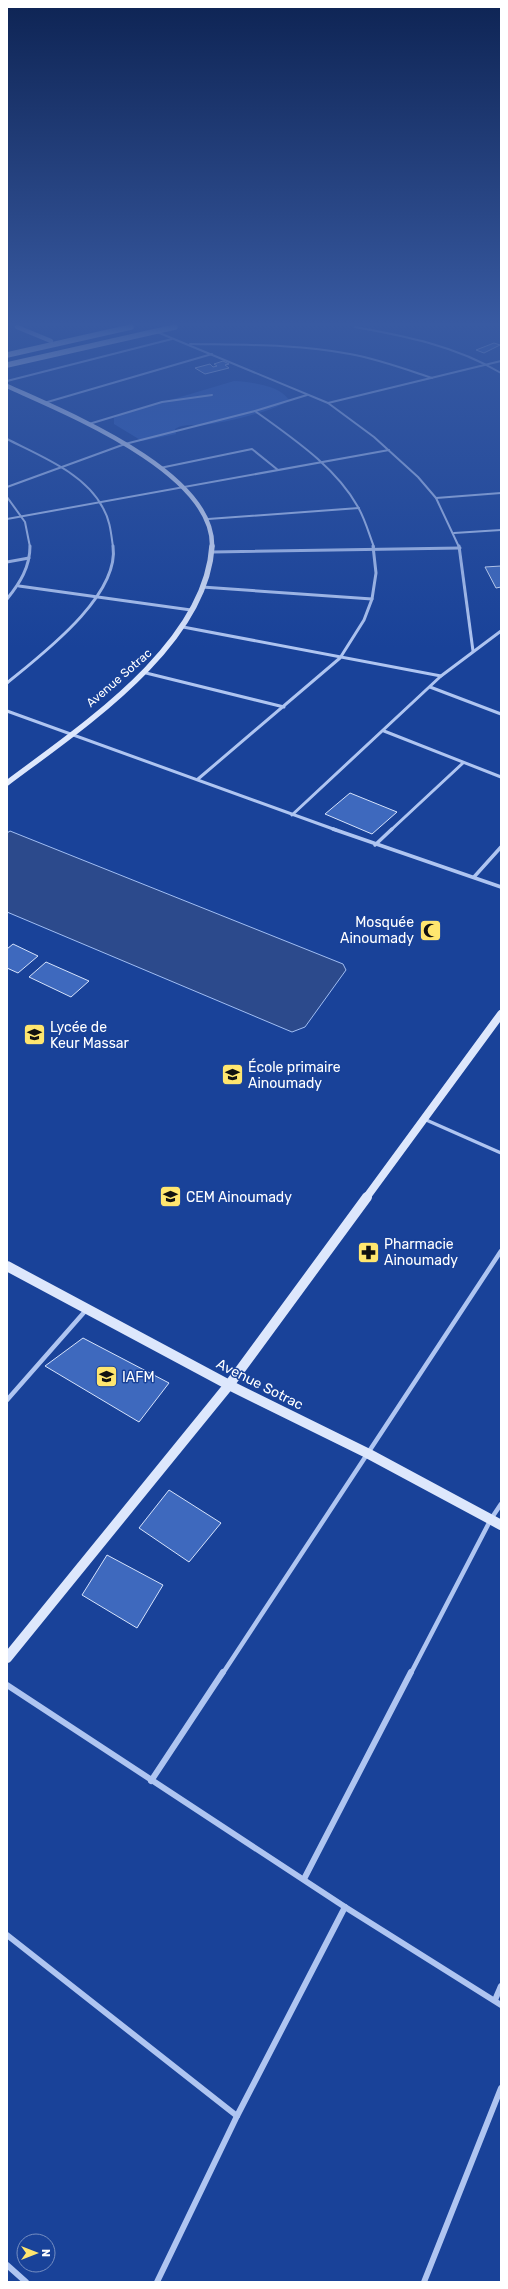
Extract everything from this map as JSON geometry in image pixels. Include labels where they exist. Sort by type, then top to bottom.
[{"type":"street","name":"Avenue Sotrac","points":[[7,783],[72,734],[146,673],[161,657],[183,627],[202,587],[213,552],[211,528],[200,505],[182,486],[160,468],[125,444],[107,434]]},
{"type":"street","points":[[7,487],[125,444],[165,434]]},
{"type":"street","points":[[198,779],[340,658],[364,620],[372,600],[376,572],[374,550],[359,508],[348,490],[322,463],[286,434]]},
{"type":"street","points":[[368,434],[389,450],[418,477],[436,498],[454,533],[460,548],[473,651]]},
{"type":"street","points":[[7,439],[60,467],[100,502],[114,537],[115,551],[111,570],[96,598],[48,649],[7,683]]},
{"type":"street","points":[[160,468],[252,449],[278,470]]},
{"type":"street","points":[[7,519],[182,486],[322,463],[389,450]]},
{"type":"street","points":[[436,498],[501,493]]},
{"type":"street","points":[[7,497],[24,516],[30,535],[29,558],[19,586],[7,599]]},
{"type":"street","points":[[208,519],[359,508]]},
{"type":"street","points":[[454,533],[501,530]]},
{"type":"street","points":[[213,552],[460,548]]},
{"type":"street","points":[[7,562],[29,558]]},
{"type":"street","points":[[19,586],[190,610]]},
{"type":"street","points":[[202,587],[372,600]]},
{"type":"street","points":[[183,627],[441,676]]},
{"type":"street","points":[[292,815],[384,732],[441,676],[473,651],[501,632]]},
{"type":"street","points":[[146,673],[284,707]]},
{"type":"street","points":[[430,687],[501,714]]},
{"type":"street","points":[[7,711],[198,779],[375,845],[501,887]]},
{"type":"street","points":[[384,732],[501,777]]},
{"type":"street","points":[[375,845],[463,763]]},
{"type":"street","points":[[474,877],[501,847]]},
{"type":"street","points":[[7,1658],[229,1385],[501,1014]]},
{"type":"street","points":[[424,1119],[501,1152]]},
{"type":"street","points":[[151,1781],[369,1454],[501,1252]]},
{"type":"street","name":"Avenue Sotrac","points":[[7,1266],[229,1385],[369,1454],[501,1524]]},
{"type":"street","points":[[7,1400],[88,1309]]},
{"type":"street","points":[[304,1879],[491,1519],[501,1504]]},
{"type":"street","points":[[7,1685],[151,1781],[304,1879],[345,1908],[501,2005]]},
{"type":"street","points":[[157,2282],[238,2116],[345,1908]]},
{"type":"street","points":[[7,1934],[238,2116]]},
{"type":"street","points":[[495,2000],[501,1986]]},
{"type":"street","points":[[424,2282],[501,2088]]},
{"type":"street","points":[[7,2265],[26,2282]]},
{"type":"shaded area","points":[[130,434],[176,434],[176,434],[142,441]]},
{"type":"shaded area","points":[[10,831],[343,964],[346,970],[305,1027],[292,1032],[7,912],[7,833]]},
{"type":"building","points":[[501,566],[501,587],[496,588],[485,567]]},
{"type":"building","points":[[350,793],[397,812],[372,834],[325,814]]},
{"type":"building","points":[[13,944],[38,956],[18,973],[7,968],[7,949]]},
{"type":"building","points":[[46,962],[89,981],[71,997],[29,977]]},
{"type":"building","points":[[83,1338],[169,1383],[139,1422],[45,1366]]},
{"type":"building","points":[[169,1490],[221,1523],[189,1562],[139,1528]]},
{"type":"building","points":[[107,1555],[163,1585],[137,1628],[82,1595]]},
{"type":"place","name":"Mosquée Ainoumady","points":[[430,930]]},
{"type":"place","name":"Lycée de Keur Massar","points":[[35,1035]]},
{"type":"place","name":"École primaire Ainoumady","points":[[232,1075]]},
{"type":"place","name":"CEM Ainoumady","points":[[171,1197]]},
{"type":"place","name":"Pharmacie Ainoumady","points":[[369,1252]]},
{"type":"place","name":"IAFM","points":[[107,1377]]}]
